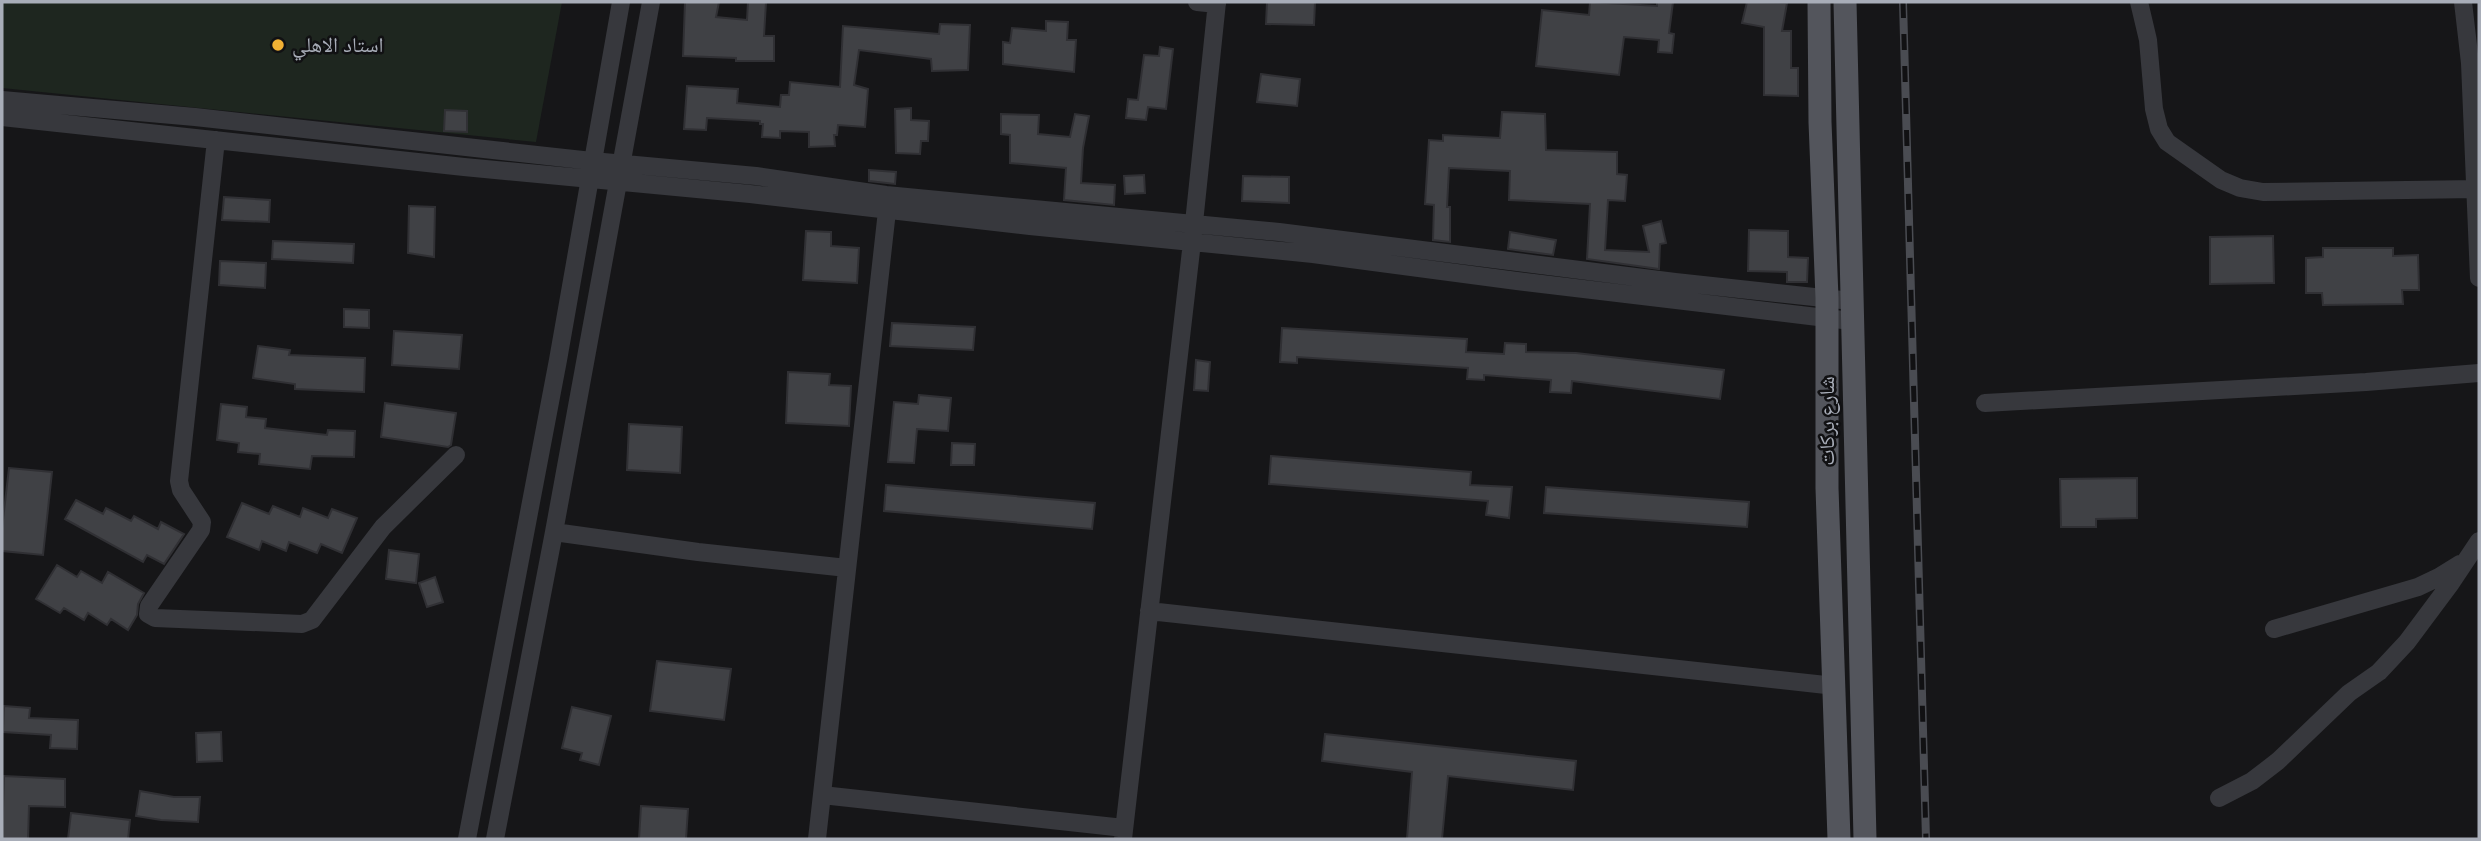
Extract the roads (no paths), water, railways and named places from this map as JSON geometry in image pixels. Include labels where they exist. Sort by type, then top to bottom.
[{"type":"main road","name":"شارع بركات","points":[[1819,2],[1827,488],[1839,839]]},
{"type":"main road","name":"شارع بركات","points":[[1845,2],[1865,839]]},
{"type":"street","points":[[467,839],[553,386],[621,2]]},
{"type":"street","points":[[495,839],[651,2]]},
{"type":"street","points":[[822,795],[1124,833],[1217,3],[1197,2]]},
{"type":"street","points":[[2138,2],[2148,40],[2154,109],[2159,129],[2167,142],[2221,180],[2240,188],[2263,192],[2476,188]]},
{"type":"street","points":[[2463,2],[2474,63],[2479,278]]},
{"type":"street","points":[[2,100],[195,117],[756,177],[899,196],[1194,223],[1851,311]]},
{"type":"street","points":[[2,117],[1312,254],[1517,281],[1826,308]]},
{"type":"street","points":[[216,140],[179,481],[181,490],[202,522],[201,530],[149,606],[148,614],[155,618],[302,624],[312,620],[383,527],[456,455]]},
{"type":"street","points":[[817,839],[887,211]]},
{"type":"street","points":[[1985,402],[2366,382],[2479,373]]},
{"type":"street","points":[[554,532],[698,552],[847,568]]},
{"type":"street","points":[[2219,797],[2252,781],[2269,768],[2349,693],[2379,672],[2407,642],[2479,541]]},
{"type":"street","points":[[2274,629],[2418,587],[2439,578],[2466,560]]},
{"type":"street","points":[[1149,611],[1835,686]]},
{"type":"railway","points":[[1903,2],[1926,839]]},
{"type":"place","name":"استاد الاهلي","points":[[278,45]]}]
